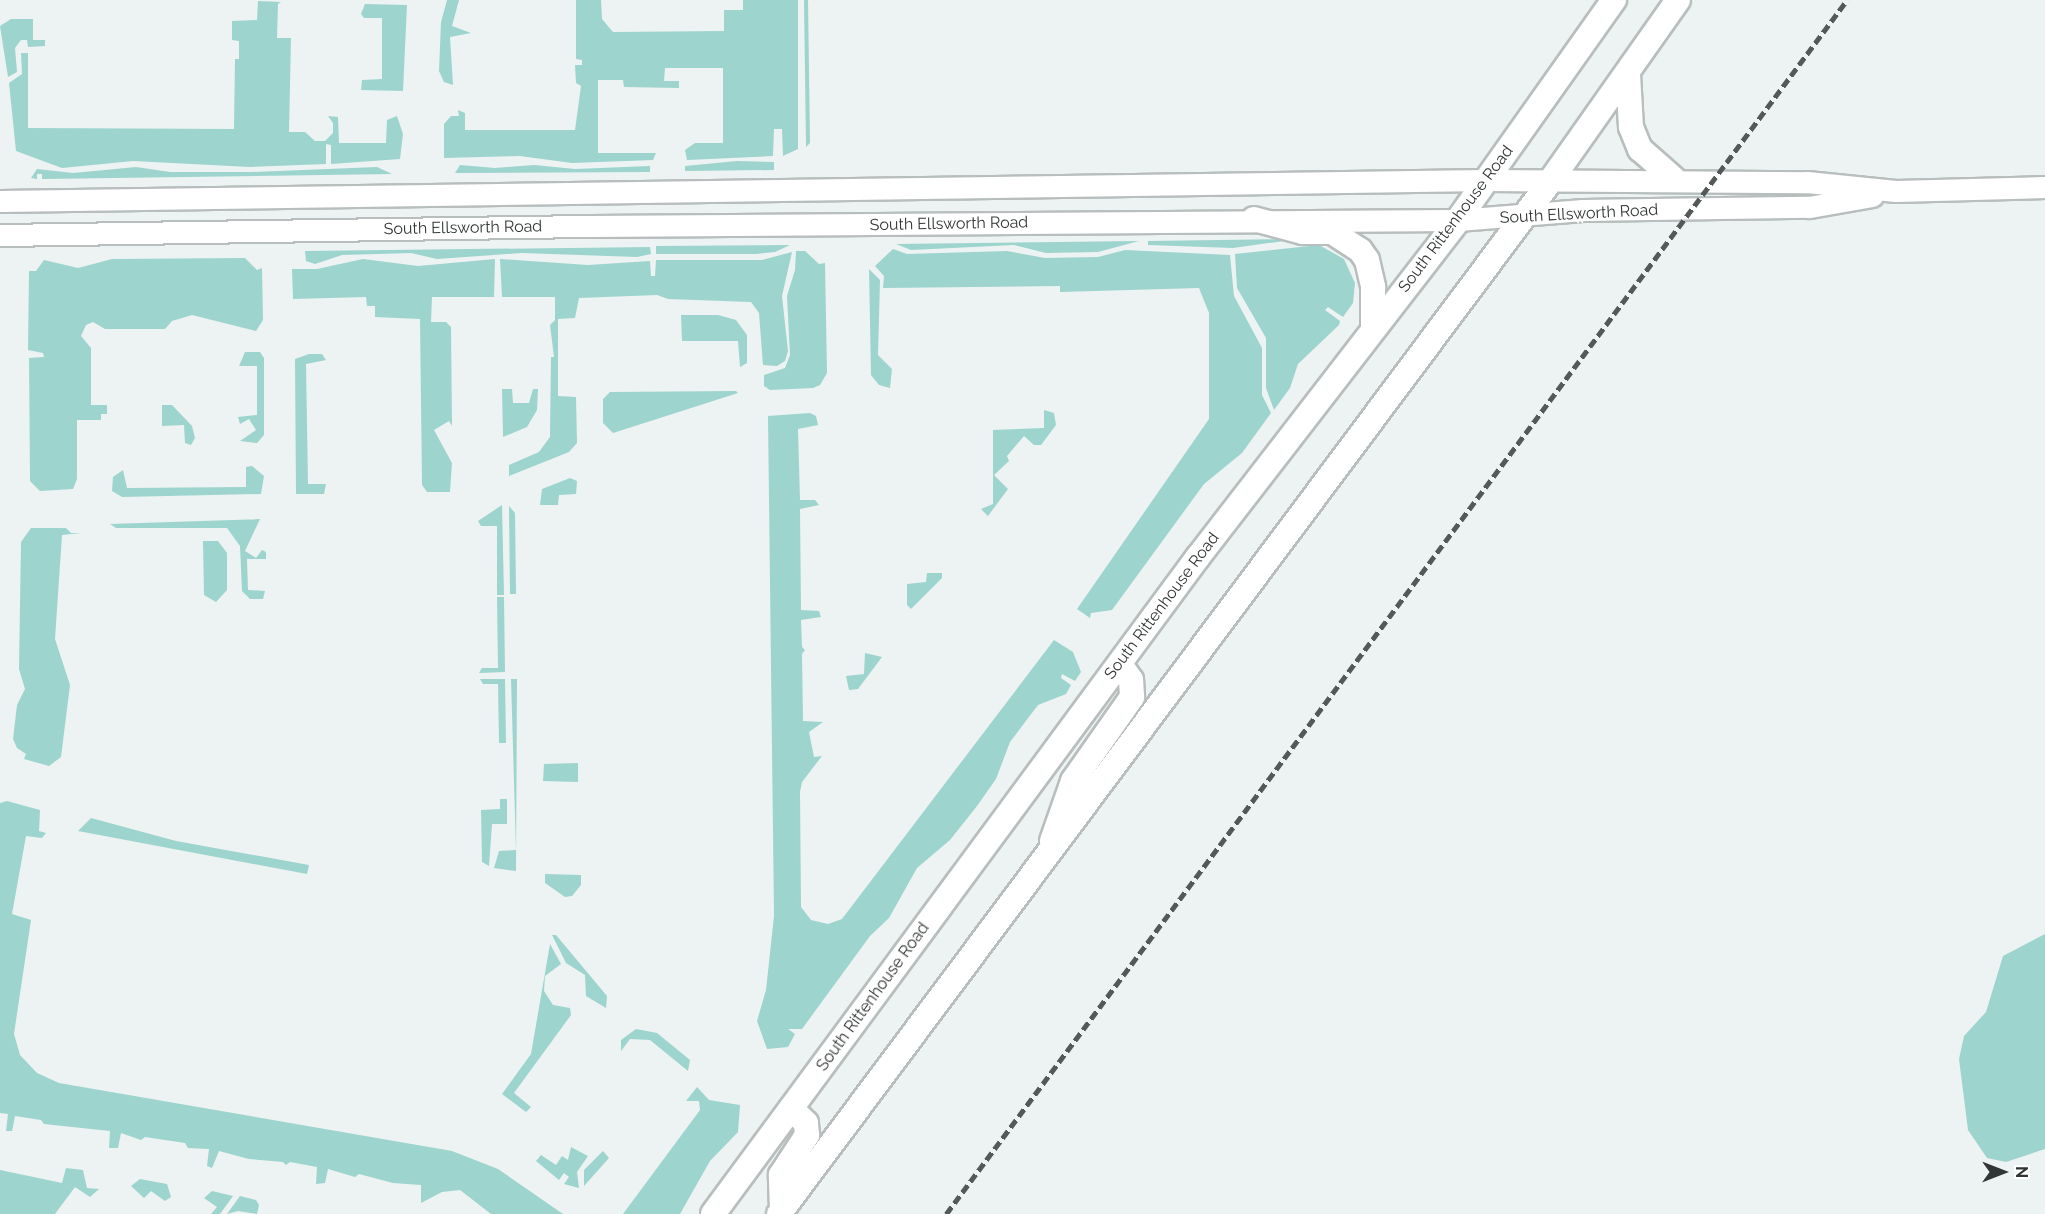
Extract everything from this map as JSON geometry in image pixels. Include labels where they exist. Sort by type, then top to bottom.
[{"type":"main road","name":"South Rittenhouse Road","points":[[713,1214],[1120,664],[1458,220],[1614,0]]},
{"type":"main road","points":[[781,1212],[1551,180],[1628,74],[1678,0]]},
{"type":"main road","points":[[1628,74],[1631,127],[1640,148],[1674,179]]},
{"type":"main road","points":[[1254,219],[1303,232],[1332,232],[1360,250],[1367,260],[1373,287],[1373,329]]},
{"type":"main road","points":[[1048,855],[1073,781],[1132,697],[1131,680],[1120,664]]},
{"type":"main road","points":[[781,1212],[781,1175],[807,1136],[807,1124],[791,1108]]},
{"type":"street","name":"South Ellsworth Road","points":[[0,201],[1486,180],[1674,179],[1807,182],[1896,191],[2045,187]]},
{"type":"street","name":"South Ellsworth Road","points":[[0,235],[1254,219],[1458,220],[1523,217],[1582,210],[1809,207],[1896,191]]},
{"type":"shaded area","points":[[447,0],[459,0],[452,26],[471,33],[450,37],[453,85],[444,82],[439,71],[441,22]]},
{"type":"shaded area","points":[[576,0],[601,0],[602,19],[613,32],[724,31],[724,10],[743,10],[743,0],[798,0],[798,149],[783,156],[782,129],[774,129],[773,156],[687,160],[685,150],[695,143],[723,143],[723,68],[665,68],[664,81],[679,81],[679,88],[624,87],[623,80],[598,80],[598,153],[656,153],[653,160],[572,163],[520,156],[444,158],[444,124],[451,116],[459,116],[458,110],[465,113],[465,130],[575,130],[581,86],[576,83],[575,65],[582,65],[582,60],[576,59]]},
{"type":"shaded area","points":[[804,0],[808,0],[810,143],[806,147]]},
{"type":"shaded area","points":[[258,1],[281,2],[278,4],[277,38],[291,38],[289,132],[305,132],[315,141],[325,141],[333,133],[333,123],[328,116],[338,117],[339,143],[386,143],[387,120],[397,116],[403,134],[400,159],[331,164],[331,145],[326,144],[326,164],[250,167],[133,161],[62,168],[16,151],[9,83],[22,74],[21,53],[28,53],[28,128],[234,129],[235,59],[239,59],[239,41],[232,40],[232,21],[257,20]]},
{"type":"shaded area","points":[[365,4],[407,5],[403,91],[361,90],[362,80],[382,79],[382,18],[364,18],[361,14]]},
{"type":"shaded area","points":[[11,19],[33,19],[33,40],[45,40],[45,46],[28,47],[27,40],[21,40],[15,48],[17,72],[8,77],[0,26]]},
{"type":"shaded area","points":[[737,161],[774,162],[774,170],[685,171],[685,166]]},
{"type":"shaded area","points":[[460,165],[495,168],[534,165],[575,169],[650,166],[650,172],[455,173]]},
{"type":"shaded area","points":[[136,167],[170,172],[251,172],[377,167],[392,174],[42,179],[42,174],[37,174],[37,179],[31,178],[37,169],[73,173]]},
{"type":"shaded area","points":[[1298,239],[1233,248],[1148,245],[1148,241]]},
{"type":"shaded area","points":[[1139,241],[1098,252],[1046,253],[1014,245],[911,250],[896,244]]},
{"type":"shaded area","points":[[790,245],[775,252],[756,254],[656,254],[656,246]]},
{"type":"shaded area","points":[[1319,245],[1344,259],[1355,283],[1353,303],[1343,317],[1328,307],[1325,310],[1340,321],[1339,325],[1298,364],[1290,388],[1274,410],[1266,388],[1266,338],[1237,288],[1235,254]]},
{"type":"shaded area","points":[[650,247],[651,254],[637,257],[522,253],[437,259],[411,253],[342,255],[315,264],[306,261],[305,251]]},
{"type":"shaded area","points":[[893,249],[907,254],[1007,251],[1045,258],[1098,257],[1125,250],[1230,255],[1234,296],[1262,348],[1262,395],[1271,413],[1242,453],[1204,484],[1112,610],[1091,613],[1090,618],[1077,609],[1209,419],[1209,313],[1199,288],[1060,292],[1060,286],[883,288],[884,276],[875,266]]},
{"type":"shaded area","points":[[796,251],[805,251],[819,264],[825,263],[827,373],[820,385],[813,388],[770,390],[764,386],[764,375],[785,368],[790,355],[787,296],[795,270]]},
{"type":"shaded area","points":[[792,252],[782,296],[788,351],[785,361],[777,366],[763,365],[759,313],[751,302],[668,299],[657,295],[579,298],[575,318],[558,319],[558,396],[576,397],[577,443],[569,452],[509,476],[509,465],[539,452],[550,437],[551,357],[554,357],[550,325],[555,320],[555,297],[502,297],[500,259],[588,265],[650,261],[651,276],[655,276],[656,260],[762,260]]},
{"type":"shaded area","points":[[245,258],[257,270],[262,268],[263,320],[256,331],[192,315],[172,321],[165,329],[105,329],[93,322],[86,325],[81,336],[91,348],[91,405],[107,405],[107,414],[101,414],[101,420],[77,420],[77,479],[73,489],[40,491],[30,481],[29,358],[44,357],[43,353],[28,350],[29,271],[36,271],[44,260],[78,268],[112,259]]},
{"type":"shaded area","points":[[363,259],[418,266],[495,259],[494,297],[432,297],[431,322],[446,322],[451,327],[452,426],[449,421],[434,430],[452,463],[450,492],[427,492],[422,485],[420,319],[375,317],[375,306],[367,306],[366,297],[293,299],[292,269],[317,269]]},
{"type":"shaded area","points":[[869,269],[880,280],[878,355],[892,369],[890,388],[879,385],[871,375]]},
{"type":"shaded area","points":[[681,315],[718,315],[736,320],[747,335],[747,363],[740,367],[738,341],[682,341]]},
{"type":"shaded area","points":[[245,352],[260,352],[264,358],[264,435],[257,443],[240,441],[256,430],[249,419],[240,424],[238,417],[257,415],[257,366],[239,366]]},
{"type":"shaded area","points":[[309,354],[322,354],[326,360],[306,364],[308,484],[326,484],[324,494],[296,494],[295,359]]},
{"type":"shaded area","points":[[502,389],[512,389],[513,403],[529,403],[533,389],[538,389],[537,410],[527,427],[503,437]]},
{"type":"shaded area","points":[[736,391],[738,393],[613,433],[603,423],[603,399],[610,392]]},
{"type":"shaded area","points":[[162,405],[172,405],[192,426],[195,438],[191,445],[185,443],[184,425],[162,426]]},
{"type":"shaded area","points":[[1044,410],[1054,413],[1056,425],[1041,445],[1034,445],[1024,436],[1007,456],[1009,461],[994,475],[1008,489],[988,516],[981,509],[993,504],[993,430],[1044,428]]},
{"type":"shaded area","points":[[810,413],[816,416],[818,425],[798,429],[800,500],[815,500],[819,505],[800,509],[801,610],[819,611],[821,617],[801,620],[802,647],[805,650],[802,654],[803,721],[823,722],[809,732],[814,757],[822,756],[802,782],[800,792],[801,907],[811,920],[828,924],[842,919],[1054,640],[1073,652],[1081,672],[1075,681],[1062,674],[1061,678],[1071,685],[1066,694],[1038,705],[1010,742],[996,779],[977,806],[950,840],[917,868],[889,918],[870,936],[802,1029],[788,1029],[795,1034],[788,1047],[767,1049],[757,1021],[766,990],[774,916],[768,416]]},
{"type":"shaded area","points":[[252,466],[264,476],[261,494],[122,497],[112,491],[113,477],[123,470],[127,488],[246,487],[246,467]]},
{"type":"shaded area","points":[[570,478],[577,481],[576,494],[559,495],[558,505],[540,505],[542,489]]},
{"type":"shaded area","points":[[502,505],[504,595],[497,595],[497,526],[481,526],[478,521]]},
{"type":"shaded area","points":[[509,506],[515,513],[516,594],[510,594]]},
{"type":"shaded area","points":[[260,519],[245,551],[256,558],[262,550],[266,552],[266,559],[247,559],[248,590],[265,591],[263,599],[250,599],[242,591],[240,546],[227,528],[116,528],[110,524]]},
{"type":"shaded area","points":[[31,528],[66,528],[71,533],[81,533],[62,535],[55,639],[70,685],[61,757],[49,766],[24,759],[26,754],[17,748],[13,739],[17,705],[25,689],[19,669],[21,542]]},
{"type":"shaded area","points":[[203,541],[218,541],[227,553],[227,590],[216,602],[204,595]]},
{"type":"shaded area","points":[[927,573],[942,573],[942,578],[911,609],[907,605],[907,584],[926,582]]},
{"type":"shaded area","points":[[497,597],[504,597],[505,672],[479,673],[482,668],[498,668]]},
{"type":"shaded area","points":[[865,653],[882,657],[858,689],[849,690],[846,676],[864,674]]},
{"type":"shaded area","points":[[480,679],[505,679],[506,743],[499,743],[498,684],[483,684]]},
{"type":"shaded area","points":[[511,679],[517,679],[516,871],[494,868],[499,851],[516,850]]},
{"type":"shaded area","points":[[578,763],[578,782],[543,781],[544,764]]},
{"type":"shaded area","points":[[500,799],[507,799],[507,824],[492,824],[489,866],[482,862],[481,810],[500,809]]},
{"type":"shaded area","points":[[7,801],[40,810],[39,831],[46,833],[42,838],[26,836],[12,914],[31,920],[14,1034],[20,1055],[37,1073],[59,1083],[452,1151],[498,1169],[563,1214],[491,1214],[460,1190],[442,1192],[421,1203],[421,1185],[393,1183],[359,1174],[355,1177],[328,1169],[325,1183],[316,1184],[317,1167],[290,1162],[286,1165],[283,1162],[249,1159],[219,1151],[212,1168],[207,1166],[209,1149],[188,1148],[185,1143],[145,1137],[141,1140],[121,1133],[118,1148],[109,1148],[110,1131],[44,1124],[41,1120],[15,1116],[12,1131],[6,1131],[8,1114],[0,1113],[0,803]]},
{"type":"shaded area","points":[[91,818],[176,841],[309,865],[307,874],[78,831]]},
{"type":"shaded area","points":[[545,874],[581,875],[581,885],[572,896],[565,897],[545,883]]},
{"type":"shaded area","points":[[2045,934],[2045,1149],[2006,1162],[1987,1158],[1968,1130],[1959,1059],[1964,1036],[1986,1012],[2003,956]]},
{"type":"shaded area","points":[[552,935],[556,935],[607,996],[606,1008],[586,996],[585,975],[566,963]]},
{"type":"shaded area","points":[[550,944],[561,964],[545,976],[544,991],[553,1005],[570,1008],[571,1015],[514,1093],[531,1107],[526,1112],[502,1094],[531,1054]]},
{"type":"shaded area","points":[[636,1029],[657,1033],[690,1060],[688,1071],[650,1040],[630,1039],[621,1051],[621,1040]]},
{"type":"shaded area","points":[[697,1087],[709,1100],[740,1105],[738,1132],[710,1161],[680,1214],[623,1214],[700,1110],[699,1101],[686,1101]]},
{"type":"shaded area","points":[[571,1147],[588,1156],[577,1172],[579,1188],[564,1184],[569,1177],[564,1173],[559,1180],[536,1161],[541,1155],[556,1165],[562,1156],[568,1160]]},
{"type":"shaded area","points":[[603,1151],[609,1158],[584,1186],[584,1170]]},
{"type":"shaded area","points":[[66,1168],[83,1170],[87,1188],[99,1189],[90,1197],[75,1187],[55,1214],[0,1214],[0,1170],[62,1183]]},
{"type":"shaded area","points":[[140,1179],[167,1184],[171,1197],[165,1201],[151,1191],[144,1198],[131,1186]]},
{"type":"shaded area","points":[[212,1191],[233,1196],[220,1214],[211,1214],[217,1207],[204,1198]]},
{"type":"shaded area","points":[[240,1196],[256,1200],[259,1205],[257,1214],[238,1211],[227,1214]]},
{"type":"railway","points":[[946,1214],[1847,0]]}]
